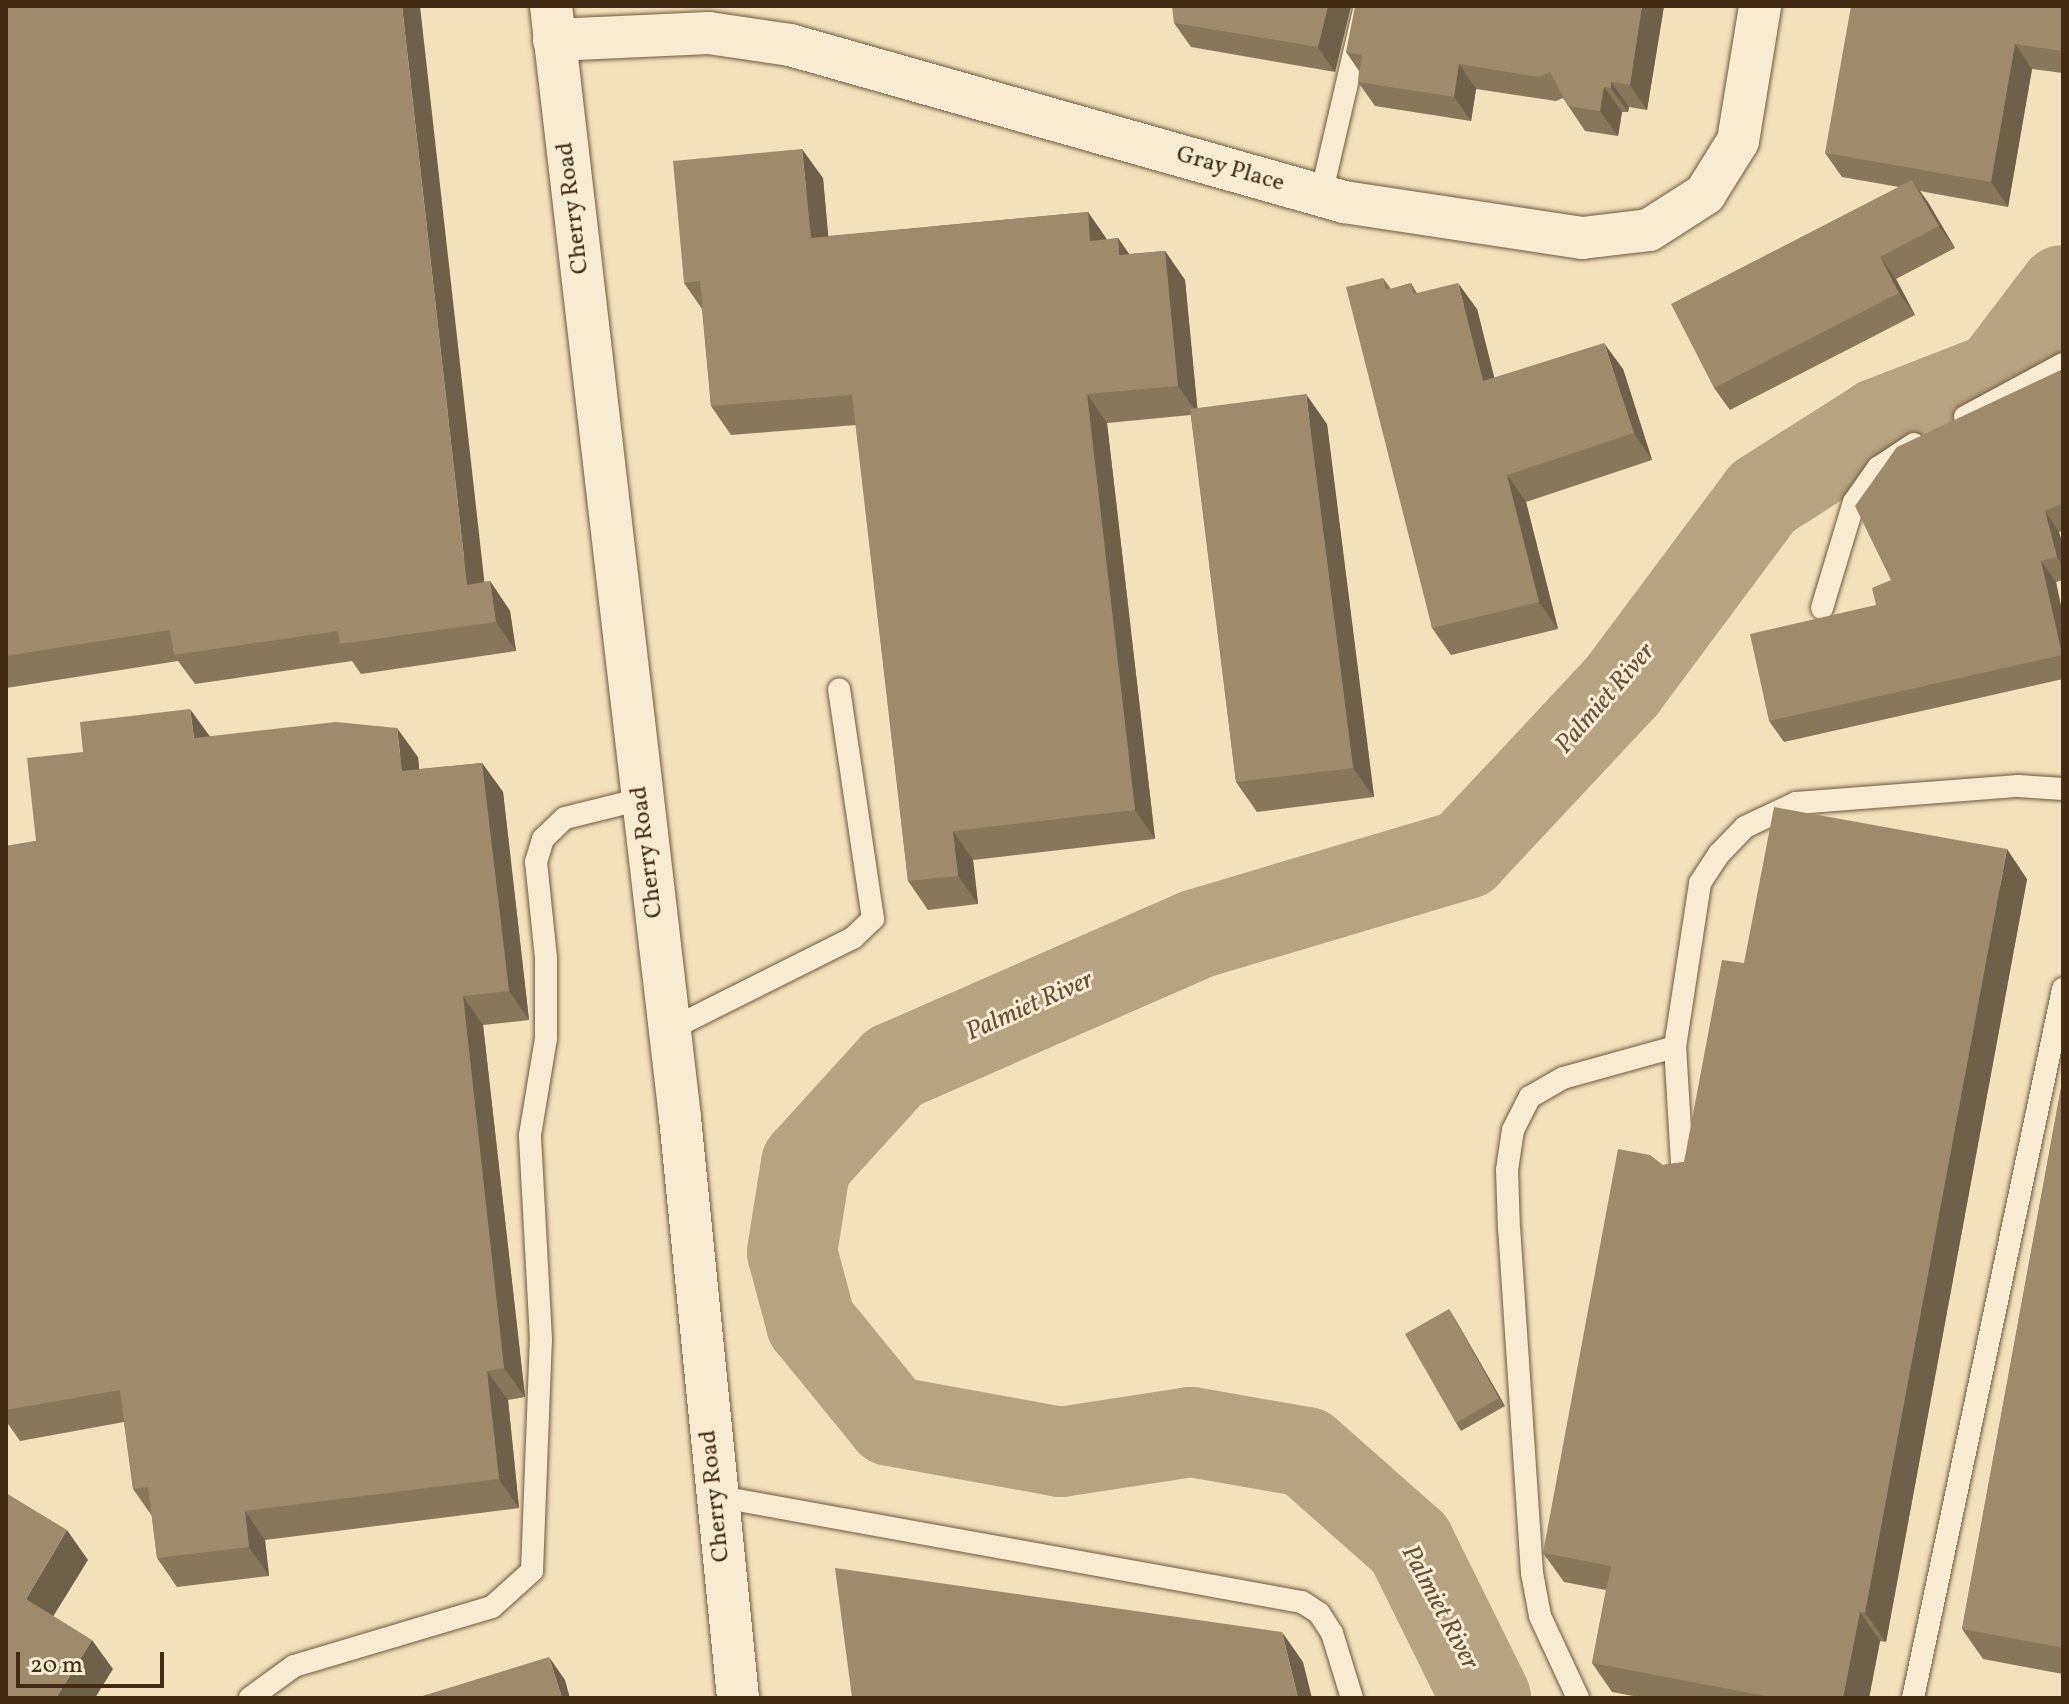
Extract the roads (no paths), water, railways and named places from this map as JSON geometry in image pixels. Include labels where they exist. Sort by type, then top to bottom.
[{"type":"street","name":"Gray Place","points":[[553,23],[709,33],[790,45],[1321,195],[1582,238],[1649,230],[1705,194],[1732,157],[1746,112],[1760,6]]},
{"type":"street","name":"Cherry Road","points":[[553,23],[669,1030],[738,1698]]},
{"type":"lane","points":[[1321,195],[1365,6]]},
{"type":"lane","points":[[1822,608],[1854,502],[1878,468],[1937,432],[2063,364]]},
{"type":"lane","points":[[669,1030],[853,938],[873,919],[839,690]]},
{"type":"lane","points":[[1683,1180],[1675,1047],[1700,883],[1745,827],[1796,803],[2028,786],[2063,789]]},
{"type":"lane","points":[[250,1698],[294,1666],[492,1607],[532,1571],[541,1340],[529,1149],[545,1051],[546,990],[536,862],[543,839],[565,818],[642,799]]},
{"type":"lane","points":[[1913,1698],[2063,989]]},
{"type":"lane","points":[[1578,1698],[1540,1616],[1532,1573],[1507,1170],[1513,1130],[1530,1097],[1563,1078],[1675,1047]]},
{"type":"lane","points":[[715,1496],[1302,1602],[1319,1613],[1332,1633],[1352,1698]]},
{"type":"waterway","name":"Palmiet River","points":[[1486,1698],[1410,1544],[1306,1452],[1191,1432],[1061,1452],[891,1421],[811,1323],[792,1252],[806,1164],[894,1067],[1197,934],[1465,854],[1622,686],[1763,497],[1879,423],[1997,377],[2063,290]]}]
